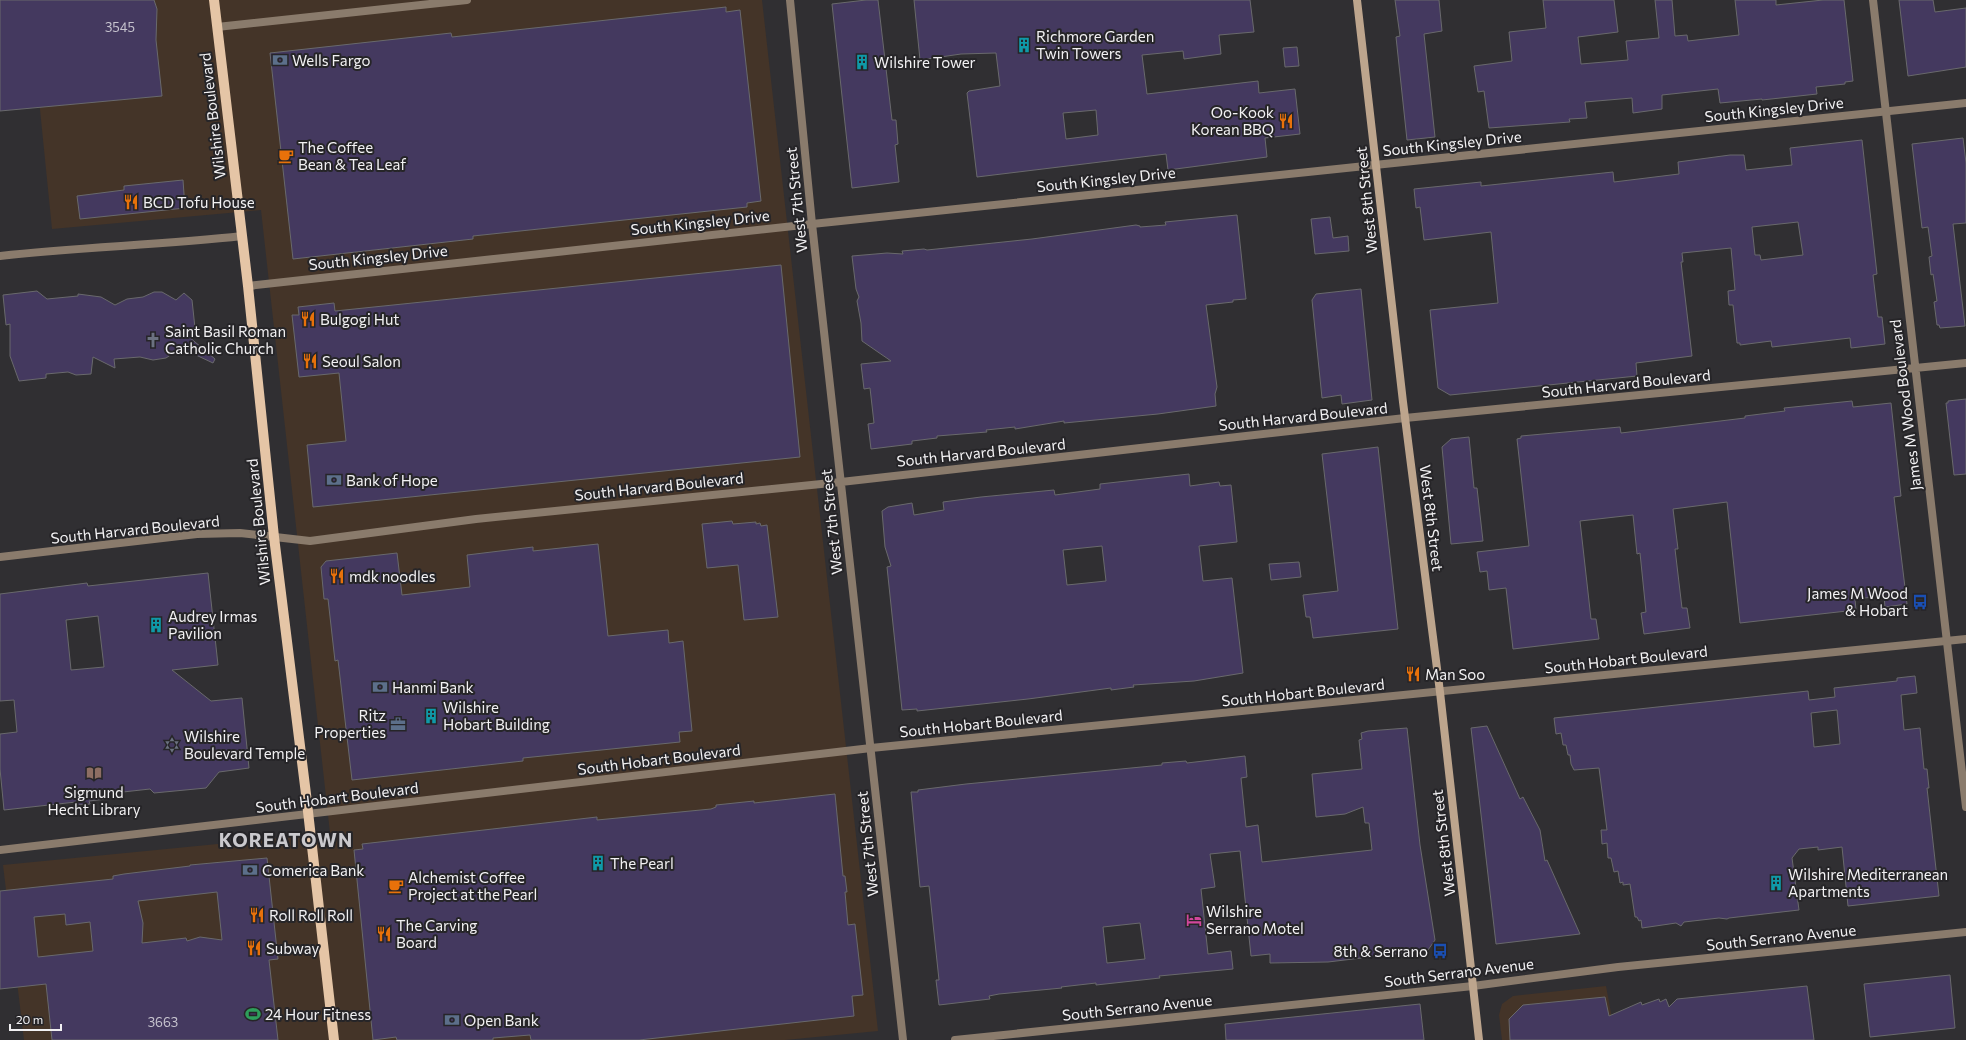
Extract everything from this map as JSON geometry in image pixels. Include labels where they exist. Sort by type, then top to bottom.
[{"type":"main road","name":"Wilshire Boulevard","points":[[214,0],[248,286],[274,537],[334,1040]]},
{"type":"main road","name":"West 8th Street","points":[[1357,0],[1405,418],[1440,692],[1479,1040]]},
{"type":"street","points":[[217,27],[467,0]]},
{"type":"street","name":"West 7th Street","points":[[790,0],[812,224],[904,1040]]},
{"type":"street","name":"James M Wood Boulevard","points":[[1872,0],[1966,806]]},
{"type":"street","name":"South Kingsley Drive","points":[[248,286],[812,224],[1966,103]]},
{"type":"street","points":[[0,256],[54,250],[242,236]]},
{"type":"street","name":"South Harvard Boulevard","points":[[0,557],[197,534],[240,534],[310,541],[476,519],[841,482],[1405,418],[1966,363]]},
{"type":"street","name":"South Hobart Boulevard","points":[[0,850],[871,748],[1966,639]]},
{"type":"street","name":"South Serrano Avenue","points":[[955,1040],[1473,986],[1618,967],[1966,932]]},
{"type":"shaded area","points":[[29,0],[762,0],[878,1031],[785,1040],[24,1040],[3,865],[330,833],[261,210],[52,229]]},
{"type":"shaded area","points":[[1606,986],[1616,1040],[1502,1040],[1499,1015],[1502,1004],[1513,996]]},
{"type":"building","points":[[0,0],[154,0],[157,9],[156,40],[162,96],[0,111]]},
{"type":"building","name":"Wilshire Tower","points":[[878,0],[892,120],[896,120],[898,144],[895,145],[899,182],[852,188],[832,4]]},
{"type":"building","points":[[914,0],[1250,0],[1254,32],[1219,35],[1221,54],[1184,59],[1183,51],[1142,55],[1147,94],[1258,81],[1259,93],[1295,89],[1300,134],[1265,138],[1267,157],[1168,170],[1166,154],[977,177],[967,93],[969,91],[1000,86],[996,53],[961,54],[920,60]],"holes":[[[1096,110],[1098,135],[1066,139],[1063,113]]]},
{"type":"building","points":[[1395,0],[1439,0],[1442,31],[1424,34],[1435,137],[1407,140],[1396,37],[1400,36]]},
{"type":"building","points":[[1543,0],[1614,0],[1618,32],[1578,37],[1581,64],[1628,60],[1626,41],[1659,38],[1655,0],[1672,0],[1675,36],[1687,35],[1688,41],[1739,35],[1735,0],[1776,0],[1776,5],[1823,0],[1844,0],[1853,81],[1845,82],[1845,84],[1816,87],[1817,94],[1762,100],[1720,103],[1718,89],[1662,95],[1662,109],[1633,113],[1632,98],[1585,102],[1587,118],[1569,119],[1570,122],[1489,128],[1484,91],[1478,92],[1474,66],[1512,61],[1509,32],[1546,28]]},
{"type":"building","points":[[1899,0],[1933,0],[1935,12],[1966,8],[1966,67],[1908,76]]},
{"type":"building","points":[[726,7],[726,12],[740,10],[761,201],[747,203],[747,207],[473,236],[473,239],[293,259],[270,53],[451,33],[452,37]]},
{"type":"building","points":[[1297,47],[1299,66],[1285,67],[1283,48]]},
{"type":"building","points":[[1963,138],[1966,163],[1966,223],[1953,224],[1965,326],[1940,328],[1939,325],[1937,325],[1934,302],[1937,301],[1933,274],[1931,275],[1929,257],[1932,256],[1928,227],[1922,228],[1912,144]]},
{"type":"building","points":[[1862,140],[1877,274],[1873,275],[1878,317],[1882,317],[1885,344],[1851,348],[1850,338],[1772,347],[1771,341],[1740,345],[1740,343],[1737,343],[1733,305],[1729,305],[1728,291],[1735,290],[1731,248],[1682,253],[1683,262],[1681,262],[1692,356],[1636,363],[1637,376],[1450,395],[1438,388],[1430,310],[1498,303],[1491,232],[1424,240],[1420,207],[1416,208],[1414,189],[1481,182],[1481,186],[1613,172],[1614,182],[1679,174],[1678,162],[1730,155],[1744,155],[1746,170],[1792,165],[1790,148]],"holes":[[[1798,222],[1803,255],[1761,260],[1760,255],[1755,255],[1752,227]]]},
{"type":"building","name":"BCD Tofu House","points":[[183,180],[185,208],[80,219],[77,196],[124,190],[124,186]]},
{"type":"building","points":[[1237,215],[1246,299],[1206,305],[1217,387],[1215,394],[1216,406],[1158,414],[1064,423],[1064,421],[1015,429],[1015,427],[986,430],[987,432],[937,436],[937,438],[912,441],[912,444],[871,449],[868,424],[874,423],[870,388],[864,389],[861,364],[891,361],[862,341],[861,323],[857,301],[859,297],[856,289],[852,256],[887,253],[903,254],[902,251],[927,250],[1032,239],[1136,225],[1140,227],[1166,225],[1165,222]]},
{"type":"building","points":[[1330,217],[1333,238],[1348,236],[1349,251],[1315,254],[1311,219]]},
{"type":"building","points":[[781,265],[800,457],[313,507],[307,445],[346,441],[339,373],[299,377],[292,315],[299,315],[298,307],[334,303],[335,311]]},
{"type":"building","points":[[1361,289],[1372,400],[1342,404],[1341,395],[1322,398],[1312,300],[1316,294]]},
{"type":"building","points":[[37,291],[47,299],[78,296],[78,294],[101,297],[115,305],[127,299],[143,297],[154,292],[162,292],[176,300],[184,293],[192,300],[195,328],[188,336],[215,359],[213,363],[181,348],[166,358],[153,360],[140,357],[114,359],[115,368],[93,357],[91,374],[76,375],[68,372],[46,374],[46,378],[19,381],[10,356],[10,324],[6,325],[3,295]]},
{"type":"building","points":[[1966,399],[1966,474],[1954,475],[1946,403],[1948,403],[1948,401]]},
{"type":"building","points":[[1852,401],[1853,407],[1891,403],[1901,496],[1894,497],[1907,604],[1885,607],[1884,596],[1855,599],[1856,610],[1740,623],[1727,502],[1673,509],[1678,549],[1675,549],[1682,608],[1687,608],[1690,628],[1644,634],[1641,613],[1646,612],[1640,553],[1637,554],[1633,515],[1580,521],[1591,619],[1596,619],[1599,639],[1513,649],[1506,588],[1489,590],[1487,571],[1480,572],[1477,552],[1529,546],[1517,439],[1521,438],[1521,436],[1620,427],[1621,433],[1745,418],[1745,416],[1785,411],[1784,408]]},
{"type":"building","points":[[1469,437],[1474,488],[1477,488],[1483,541],[1451,544],[1442,447],[1451,439]]},
{"type":"building","points":[[1378,447],[1398,629],[1313,638],[1310,617],[1306,617],[1303,595],[1338,591],[1322,454]]},
{"type":"building","points":[[1189,474],[1190,486],[1219,482],[1220,486],[1231,485],[1237,542],[1199,546],[1203,581],[1232,578],[1243,673],[1194,681],[1133,685],[1134,687],[1111,690],[1111,688],[917,711],[917,709],[902,710],[887,567],[891,566],[885,547],[882,511],[888,507],[912,503],[914,515],[944,510],[943,502],[1054,490],[1055,495],[1100,489],[1100,484]],"holes":[[[1102,546],[1106,581],[1067,585],[1063,550]]]},
{"type":"building","points":[[732,521],[733,524],[756,522],[756,524],[760,523],[761,526],[767,525],[778,617],[744,620],[738,565],[707,568],[702,524]]},
{"type":"building","points":[[598,544],[608,636],[668,630],[669,643],[683,641],[692,731],[679,732],[680,742],[523,758],[523,761],[352,780],[338,660],[335,661],[328,599],[324,599],[321,567],[326,561],[397,553],[402,595],[470,587],[467,555],[533,547],[533,551]]},
{"type":"building","points":[[1299,562],[1301,577],[1271,580],[1269,564]]},
{"type":"building","points":[[208,573],[218,665],[172,670],[211,701],[242,698],[249,768],[219,772],[206,788],[154,793],[150,789],[114,793],[115,798],[89,801],[90,804],[77,805],[76,802],[4,810],[0,769],[0,734],[17,732],[14,700],[0,701],[0,594],[87,583],[88,586]],"holes":[[[98,616],[104,667],[71,670],[66,620]]]},
{"type":"building","points":[[1915,676],[1917,693],[1901,695],[1904,730],[1920,728],[1924,769],[1927,769],[1929,788],[1927,788],[1939,896],[1848,906],[1842,847],[1818,850],[1818,847],[1799,849],[1792,858],[1799,910],[1727,919],[1719,918],[1684,922],[1681,926],[1676,923],[1642,928],[1641,920],[1639,921],[1637,917],[1635,917],[1630,884],[1623,885],[1623,882],[1620,883],[1618,871],[1614,872],[1611,858],[1608,858],[1607,843],[1602,844],[1601,830],[1607,830],[1599,768],[1574,770],[1566,745],[1563,745],[1561,733],[1556,734],[1554,718],[1808,691],[1809,700],[1835,697],[1834,688],[1897,681],[1897,678]],"holes":[[[1837,710],[1840,744],[1814,747],[1811,713]]]},
{"type":"building","points":[[1487,726],[1520,799],[1523,797],[1540,830],[1545,861],[1547,860],[1580,934],[1496,944],[1471,728]]},
{"type":"building","points":[[1407,728],[1420,845],[1435,940],[1428,950],[1328,962],[1270,963],[1270,954],[1251,956],[1240,851],[1210,854],[1215,887],[1201,889],[1208,954],[1231,951],[1233,969],[1159,976],[1160,978],[1096,985],[1096,983],[999,994],[989,996],[990,999],[939,1005],[936,980],[939,980],[929,886],[920,887],[911,792],[966,784],[1162,765],[1162,763],[1186,761],[1187,763],[1245,756],[1247,777],[1241,778],[1246,827],[1258,825],[1262,862],[1372,850],[1369,823],[1365,823],[1363,807],[1345,814],[1316,817],[1312,774],[1362,769],[1359,740],[1362,739],[1361,733],[1368,731]],"holes":[[[1140,923],[1145,959],[1107,963],[1103,927]]]},
{"type":"building","points":[[835,794],[843,876],[845,876],[847,892],[845,892],[848,925],[855,924],[863,995],[852,996],[854,1016],[639,1040],[531,1040],[530,1035],[493,1038],[493,1040],[397,1040],[396,1037],[373,1040],[354,850],[363,849],[362,844],[597,817],[597,820],[711,809],[716,807],[716,805],[754,801],[754,803]]},
{"type":"building","points":[[267,858],[278,959],[269,960],[278,1040],[52,1040],[46,984],[0,989],[0,891],[113,879],[113,876],[124,874],[190,865]],"holes":[[[217,892],[222,940],[200,937],[187,941],[186,938],[142,943],[143,923],[138,901]],[[65,914],[66,925],[90,922],[93,951],[38,957],[34,917]]]},
{"type":"building","points":[[1950,975],[1955,1028],[1870,1037],[1864,984]]},
{"type":"building","points":[[1807,986],[1814,1040],[1510,1040],[1509,1019],[1523,1005],[1605,997],[1609,1016],[1641,1002],[1642,1005],[1659,999],[1660,1002],[1666,999],[1669,1007],[1677,999]]},
{"type":"building","points":[[1420,1004],[1424,1040],[1226,1040],[1225,1024]]},
{"type":"place","name":"Richmore Garden Twin Towers","points":[[1024,45]]},
{"type":"place","name":"Wells Fargo","points":[[280,60]]},
{"type":"place","name":"Wilshire Tower","points":[[862,62]]},
{"type":"place","name":"Oo-Kook Korean BBQ","points":[[1286,121]]},
{"type":"place","name":"The Coffee Bean & Tea Leaf","points":[[286,156]]},
{"type":"place","name":"BCD Tofu House","points":[[131,202]]},
{"type":"place","name":"Bulgogi Hut","points":[[308,319]]},
{"type":"place","name":"Saint Basil Roman Catholic Church","points":[[153,340]]},
{"type":"place","name":"Seoul Salon","points":[[310,361]]},
{"type":"place","name":"Bank of Hope","points":[[334,480]]},
{"type":"place","name":"mdk noodles","points":[[337,576]]},
{"type":"place","name":"James M Wood & Hobart","points":[[1920,602]]},
{"type":"place","name":"Audrey Irmas Pavilion","points":[[156,625]]},
{"type":"place","name":"Man Soo","points":[[1413,674]]},
{"type":"place","name":"Hanmi Bank","points":[[380,687]]},
{"type":"place","name":"Wilshire Hobart Building","points":[[431,716]]},
{"type":"place","name":"Ritz Properties","points":[[398,724]]},
{"type":"place","name":"Wilshire Boulevard Temple","points":[[172,745]]},
{"type":"place","name":"Sigmund Hecht Library","points":[[94,773]]},
{"type":"place","name":"The Pearl","points":[[598,863]]},
{"type":"place","name":"Comerica Bank","points":[[250,870]]},
{"type":"place","name":"Wilshire Mediterranean Apartments","points":[[1776,883]]},
{"type":"place","name":"Alchemist Coffee Project at the Pearl","points":[[396,886]]},
{"type":"place","name":"Roll Roll Roll","points":[[257,915]]},
{"type":"place","name":"Wilshire Serrano Motel","points":[[1194,920]]},
{"type":"place","name":"The Carving Board","points":[[384,934]]},
{"type":"place","name":"Subway","points":[[254,948]]},
{"type":"place","name":"8th & Serrano","points":[[1440,951]]},
{"type":"place","name":"24 Hour Fitness","points":[[253,1014]]},
{"type":"place","name":"Open Bank","points":[[452,1020]]},
{"type":"district","name":"KOREATOWN","points":[[286,839]]}]
